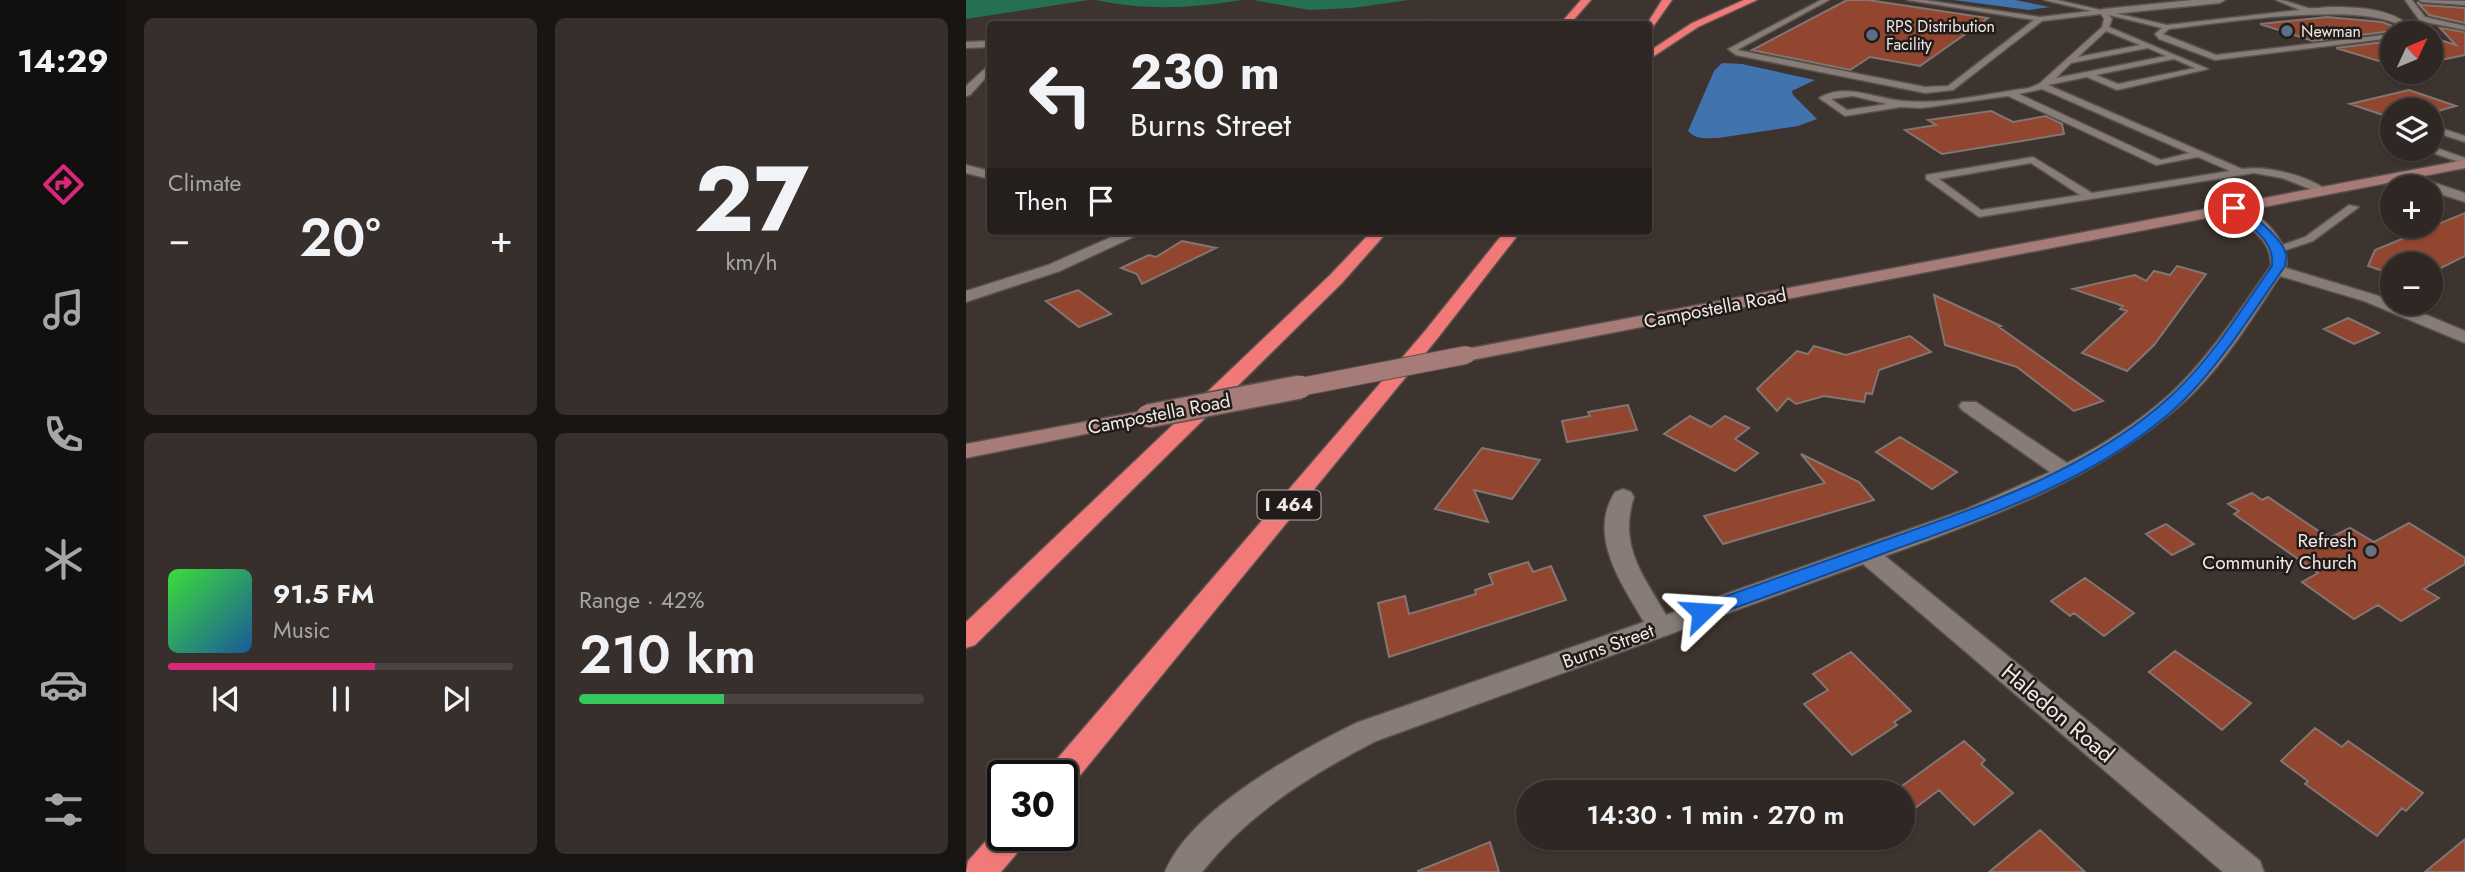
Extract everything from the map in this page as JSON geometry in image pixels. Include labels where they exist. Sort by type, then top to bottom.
[{"type":"highway","points":[[1559,21],[1575,0]]},
{"type":"highway","points":[[1568,21],[1586,0]]},
{"type":"highway","points":[[1652,24],[1667,0]]},
{"type":"highway","points":[[1652,54],[1695,24],[1752,0]]},
{"type":"highway","points":[[966,638],[1336,279],[1376,235]]},
{"type":"highway","name":"I 464","points":[[1075,760],[1431,335],[1510,235]]},
{"type":"highway","points":[[980,872],[998,851]]},
{"type":"main road","name":"Campostella Road","points":[[2407,175],[2465,163]]},
{"type":"main road","name":"Campostella Road","points":[[966,451],[2380,180]]},
{"type":"street","points":[[2102,12],[2220,0]]},
{"type":"street","points":[[966,45],[987,44]]},
{"type":"street","points":[[966,93],[987,69]]},
{"type":"street","points":[[966,169],[987,174]]},
{"type":"street","points":[[966,185],[987,174]]},
{"type":"street","points":[[2443,190],[2465,198]]},
{"type":"street","points":[[2234,208],[2262,228],[2277,259],[2465,338]]},
{"type":"street","points":[[966,297],[1054,268],[1129,235]]},
{"type":"street","name":"Burns Street","points":[[1181,872],[1209,836],[1253,798],[1306,762],[1366,732],[1972,516],[2106,452],[2177,398],[2221,349],[2277,259]]},
{"type":"street","points":[[1969,406],[2066,473]]},
{"type":"street","points":[[1623,497],[1616,509],[1614,530],[1617,546],[1660,628]]},
{"type":"street","name":"Haledon Road","points":[[1867,554],[2248,872]]},
{"type":"lane","points":[[1826,0],[1732,49],[1736,53],[1925,90],[1941,90],[1950,88],[2039,19]]},
{"type":"lane","points":[[1910,0],[2039,19],[2102,12]]},
{"type":"lane","points":[[2048,0],[2166,27],[2310,11],[2349,10],[2394,21]]},
{"type":"lane","points":[[2279,0],[2310,11]]},
{"type":"lane","points":[[2408,0],[2423,19],[2465,27]]},
{"type":"lane","points":[[2422,0],[2465,3]]},
{"type":"lane","points":[[2044,84],[2105,28],[2108,19],[2102,12]]},
{"type":"lane","points":[[2166,27],[2159,34],[2162,37],[2214,58],[2380,37]]},
{"type":"lane","points":[[2087,74],[2117,87],[2204,69],[2105,28]]},
{"type":"lane","points":[[2068,61],[2148,46]]},
{"type":"lane","points":[[1901,104],[1853,93],[1823,98],[1845,113],[1901,104],[1935,104],[2009,93],[2175,57]]},
{"type":"lane","points":[[2044,84],[2240,172]]},
{"type":"lane","points":[[2009,93],[2160,163],[2199,154]]},
{"type":"lane","points":[[2443,132],[2465,139]]},
{"type":"lane","points":[[2443,154],[2465,163]]},
{"type":"lane","points":[[2088,195],[2033,160],[1930,177],[1979,214],[2240,172],[2268,171],[2323,191]]},
{"type":"lane","points":[[2277,259],[2354,207]]},
{"type":"green space","points":[[966,0],[1089,0],[966,19]]},
{"type":"green space","points":[[1096,0],[1242,0],[1169,7],[1133,6]]},
{"type":"green space","points":[[1253,0],[1409,0],[1352,8],[1309,10]]},
{"type":"water","points":[[1953,0],[2015,0],[2050,7],[2029,10]]},
{"type":"water","points":[[1722,63],[1742,64],[1815,80],[1792,91],[1817,119],[1798,126],[1718,138],[1695,136],[1688,131],[1714,71]]},
{"type":"building","name":"RPS Distribution Facility","points":[[1847,0],[1868,0],[1988,18],[1920,66],[1870,57],[1850,70],[1752,50]]},
{"type":"building","points":[[2417,2],[2422,5],[2465,8],[2465,23],[2429,15]]},
{"type":"building","points":[[2327,17],[2380,22],[2380,33],[2313,41],[2260,24]]},
{"type":"building","points":[[2443,28],[2465,32],[2465,55],[2443,60],[2443,41],[2456,45]]},
{"type":"building","points":[[2380,42],[2380,61],[2336,48]]},
{"type":"building","points":[[2409,90],[2432,98],[2380,98],[2380,114],[2350,104]]},
{"type":"building","points":[[2443,102],[2456,106],[2443,110]]},
{"type":"building","points":[[1991,111],[2013,122],[2046,116],[2062,124],[2064,134],[1942,154],[1905,130],[1936,125],[1928,120]]},
{"type":"building","points":[[2465,213],[2465,256],[2443,267],[2443,252],[2380,252],[2380,270],[2368,266],[2375,250],[2404,238],[2443,238],[2443,222]]},
{"type":"building","points":[[1182,241],[1216,248],[1142,284],[1137,274],[1121,268],[1149,255],[1156,257]]},
{"type":"building","points":[[2177,266],[2206,274],[2154,345],[2127,371],[2082,353],[2127,311],[2120,309],[2123,306],[2073,289],[2135,275],[2146,281],[2154,271],[2170,275]]},
{"type":"building","points":[[1078,290],[1111,314],[1079,327],[1046,301]]},
{"type":"building","points":[[1934,295],[2001,326],[1999,327],[2103,401],[2074,411],[2017,367],[1945,345]]},
{"type":"building","points":[[2348,318],[2379,333],[2354,344],[2324,329]]},
{"type":"building","points":[[1910,336],[1931,352],[1879,370],[1872,394],[1866,393],[1864,402],[1824,396],[1796,404],[1788,398],[1777,411],[1757,389],[1797,351],[1808,354],[1814,346],[1846,355]]},
{"type":"building","points":[[1628,405],[1637,430],[1567,442],[1562,421],[1590,416],[1588,412]]},
{"type":"building","points":[[1690,416],[1711,427],[1725,416],[1749,428],[1735,439],[1758,453],[1735,471],[1664,434]]},
{"type":"building","points":[[1900,437],[1957,472],[1932,489],[1876,452]]},
{"type":"building","points":[[1482,448],[1540,460],[1512,499],[1474,490],[1488,522],[1435,509]]},
{"type":"building","points":[[1801,454],[1859,482],[1874,500],[1723,544],[1704,516],[1825,483]]},
{"type":"building","name":"Refresh Community Church","points":[[2252,493],[2262,500],[2268,497],[2329,538],[2350,528],[2374,542],[2409,523],[2465,558],[2465,564],[2424,589],[2439,598],[2401,621],[2378,605],[2354,619],[2302,582],[2318,573],[2234,514],[2239,511],[2228,504]]},
{"type":"building","points":[[2166,524],[2194,544],[2172,555],[2146,534]]},
{"type":"building","points":[[1528,562],[1533,572],[1551,566],[1566,600],[1389,657],[1378,603],[1405,596],[1409,614],[1476,594],[1475,590],[1493,584],[1489,574]]},
{"type":"building","points":[[2085,578],[2134,613],[2104,636],[2074,613],[2070,616],[2051,601]]},
{"type":"building","points":[[2175,651],[2251,703],[2222,730],[2149,672]]},
{"type":"building","points":[[1851,652],[1911,711],[1894,722],[1897,725],[1852,755],[1804,704],[1828,690],[1813,674]]},
{"type":"building","points":[[2315,728],[2342,747],[2348,741],[2423,793],[2406,811],[2402,808],[2377,836],[2305,784],[2308,781],[2281,761]]},
{"type":"building","points":[[1964,741],[1985,760],[1981,764],[2013,793],[1974,825],[1939,790],[1915,808],[1915,780],[1910,780]]},
{"type":"building","points":[[2040,830],[2085,872],[1989,872]]},
{"type":"building","points":[[2465,839],[2465,872],[2425,872]]},
{"type":"building","points":[[1490,842],[1499,872],[1418,872],[1418,871]]},
{"type":"place","name":"Newman","points":[[2287,31]]},
{"type":"place","name":"RPS Distribution Facility","points":[[1872,35]]},
{"type":"place","name":"Refresh Community Church","points":[[2371,551]]},
{"type":"route","points":[[1702,612],[1972,516],[2106,452],[2138,428],[2177,398],[2221,349],[2279,266],[2280,253],[2271,238],[2234,208]]}]
